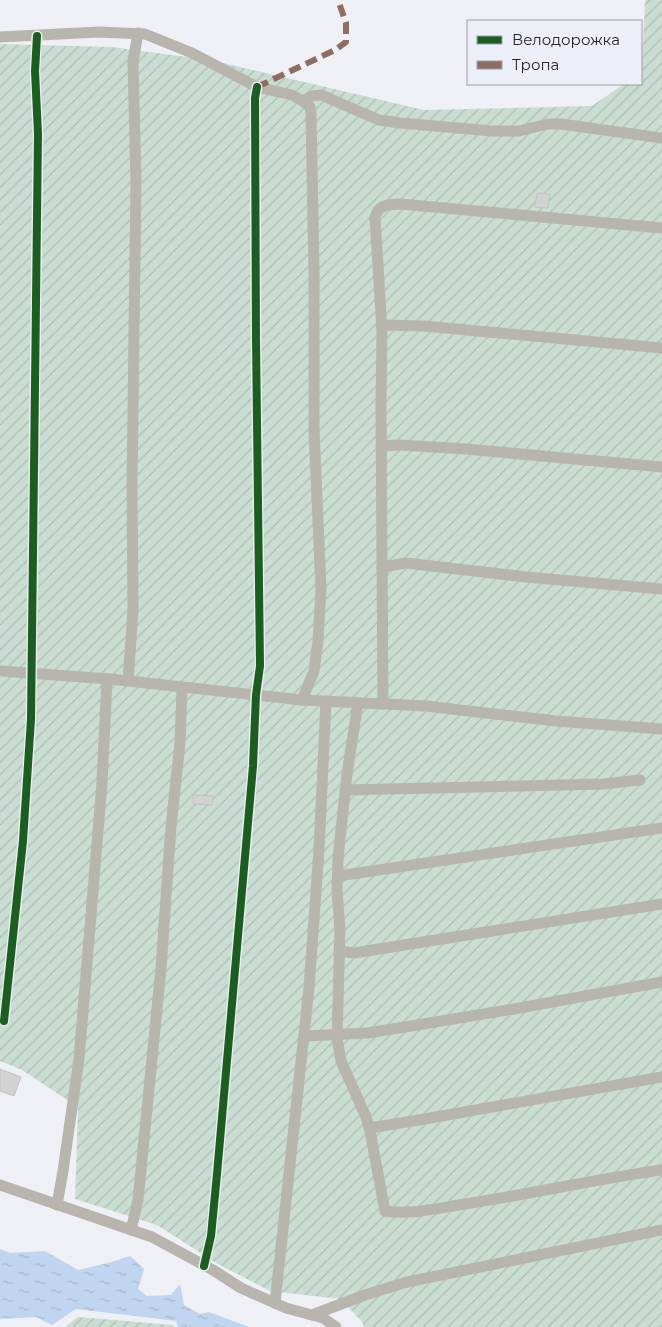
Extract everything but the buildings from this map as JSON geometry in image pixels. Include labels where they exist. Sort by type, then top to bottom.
[{"type":"street","points":[[0,37],[99,32],[145,34],[192,53],[257,87],[292,95],[310,107],[314,274],[314,430],[321,590],[314,672],[302,700]]},
{"type":"street","points":[[128,681],[133,610],[132,487],[136,180],[133,62],[138,33]]},
{"type":"street","points":[[4,1021],[23,841],[33,673],[38,134],[35,71],[37,36]]},
{"type":"street","points":[[204,1266],[211,1236],[234,995],[253,766],[256,695],[260,666],[256,320],[255,117],[257,87]]},
{"type":"street","points":[[303,101],[312,96],[321,96],[378,120],[400,123],[492,131],[519,131],[548,124],[561,124],[662,138]]},
{"type":"street","points":[[383,704],[381,325],[377,210],[381,206],[400,204],[662,228]]},
{"type":"street","points":[[381,325],[424,326],[662,348]]},
{"type":"street","points":[[381,446],[466,449],[662,467]]},
{"type":"street","points":[[382,567],[406,563],[526,577],[662,589]]},
{"type":"street","points":[[0,671],[107,678],[182,688],[302,700],[426,706],[662,730]]},
{"type":"street","points":[[57,1205],[79,1059],[102,783],[107,678]]},
{"type":"street","points":[[131,1230],[138,1200],[158,1006],[171,827],[180,743],[182,688]]},
{"type":"street","points":[[275,1303],[304,1036],[319,850],[326,701]]},
{"type":"street","points":[[358,703],[340,828],[337,1034],[341,1061],[369,1128],[385,1211],[398,1213],[500,1198],[607,1177],[662,1170]]},
{"type":"street","points":[[345,790],[604,784],[640,780]]},
{"type":"street","points":[[338,876],[662,828]]},
{"type":"street","points":[[339,951],[354,953],[662,904]]},
{"type":"street","points":[[304,1036],[368,1033],[514,1010],[662,982]]},
{"type":"street","points":[[369,1128],[662,1077]]},
{"type":"street","points":[[0,1185],[152,1237],[241,1288],[275,1303],[323,1318],[336,1327]]},
{"type":"street","points":[[312,1315],[365,1295],[407,1282],[662,1230]]},
{"type":"green space","points":[[645,0],[662,0],[662,1327],[364,1327],[362,1322],[341,1299],[270,1291],[218,1264],[157,1225],[75,1199],[78,1107],[22,1070],[0,1061],[0,44],[111,47],[210,60],[424,110],[592,106],[623,85],[642,85]]},
{"type":"green space","points":[[78,1317],[173,1325],[174,1327],[65,1327]]},
{"type":"water","points":[[0,1249],[10,1253],[45,1251],[78,1270],[130,1256],[144,1269],[138,1289],[147,1296],[171,1295],[180,1284],[184,1305],[200,1314],[209,1312],[249,1327],[178,1327],[176,1321],[76,1309],[52,1325],[36,1317],[0,1319]]},
{"type":"marked path","points":[[257,87],[335,50],[346,42],[346,23],[338,0]]},
{"type":"cycle path","points":[[4,1021],[23,841],[31,719],[38,134],[35,71],[37,36]]},
{"type":"cycle path","points":[[204,1266],[211,1236],[217,1174],[253,766],[256,695],[260,666],[256,340],[255,98],[257,87]]}]
